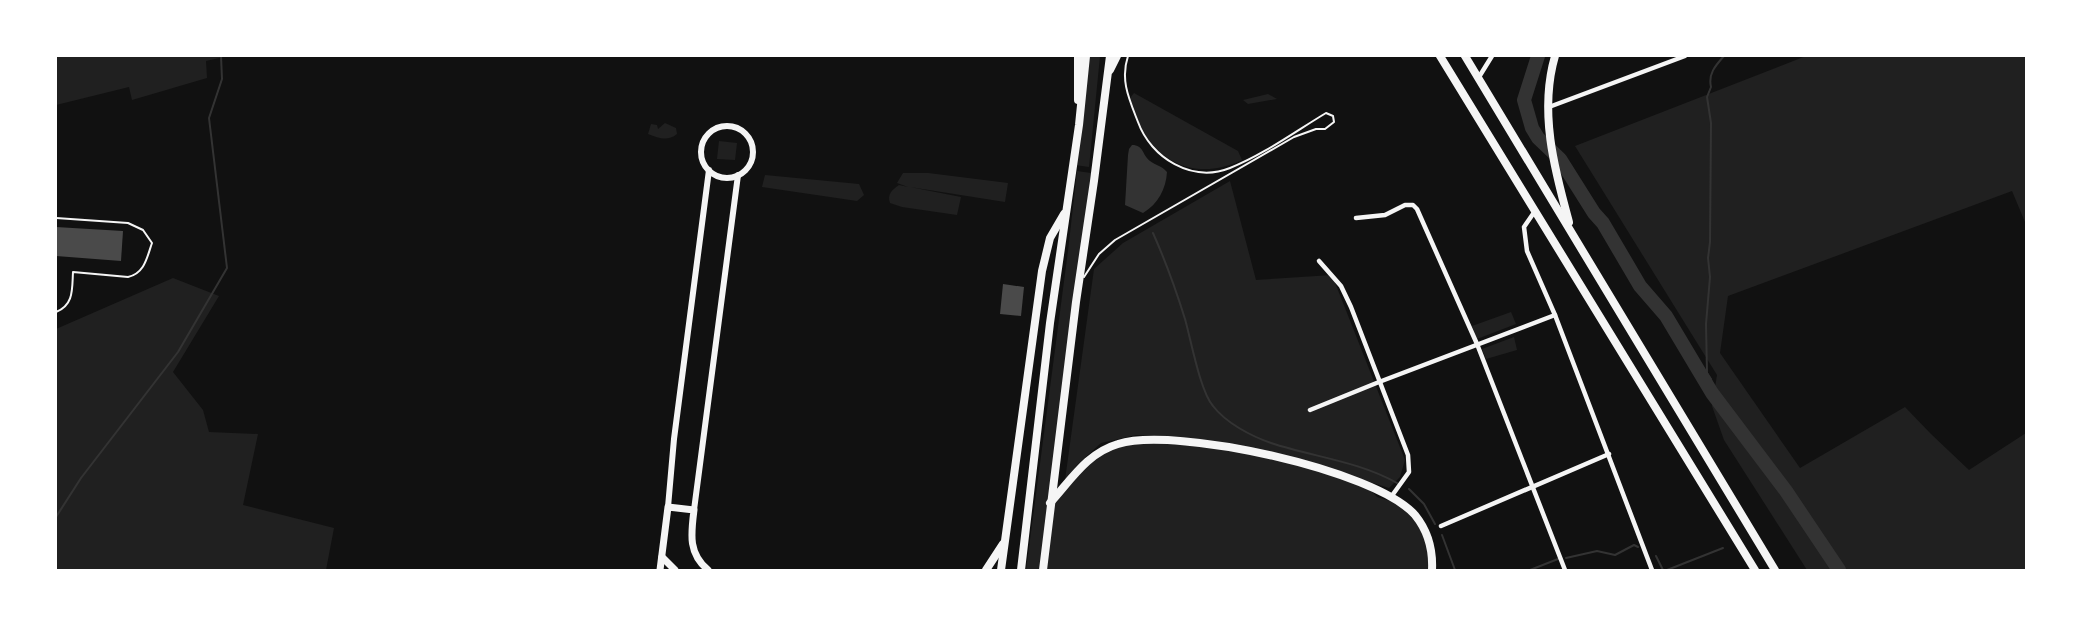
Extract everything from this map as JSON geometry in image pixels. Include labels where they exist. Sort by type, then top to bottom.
[{"type":"highway","points":[[1078,56],[1079,125]]},
{"type":"highway","points":[[1021,570],[1050,323],[1079,125],[1086,56]]},
{"type":"highway","points":[[1042,570],[1110,56]]},
{"type":"highway","points":[[1001,570],[1042,271],[1050,238],[1068,205]]},
{"type":"highway","points":[[1050,503],[1084,463],[1096,454],[1119,443],[1137,440],[1174,441],[1255,453],[1316,468],[1391,496],[1415,516],[1426,533],[1432,556],[1432,570]]},
{"type":"highway","points":[[986,570],[1006,538]]},
{"type":"main road","points":[[1107,77],[1117,56]]},
{"type":"main road","points":[[1440,56],[1755,570]]},
{"type":"main road","points":[[1465,56],[1775,570]]},
{"type":"main road","points":[[1555,56],[1549,87],[1551,151],[1573,236]]},
{"type":"main road","points":[[660,570],[668,507],[694,510],[691,538],[693,549],[701,564],[708,570]]},
{"type":"main road","points":[[662,557],[675,570]]},
{"type":"street","points":[[1479,77],[1492,56]]},
{"type":"street","points":[[1549,107],[1685,56]]},
{"type":"street","points":[[720,126],[729,126],[745,133],[753,146],[749,165],[738,175],[723,177],[709,170],[702,158],[702,143],[712,130],[720,126]]},
{"type":"street","points":[[668,507],[674,439],[709,170]]},
{"type":"street","points":[[694,510],[738,175]]},
{"type":"street","points":[[1356,218],[1385,215],[1405,205],[1413,205],[1417,209],[1477,344],[1564,570]]},
{"type":"street","points":[[1534,211],[1524,226],[1527,251],[1555,315],[1652,570]]},
{"type":"street","points":[[1319,261],[1341,286],[1351,307],[1408,455],[1409,466],[1405,479],[1391,496]]},
{"type":"street","points":[[1310,410],[1555,315]]},
{"type":"street","points":[[1441,526],[1609,454]]},
{"type":"lane","points":[[1076,302],[1085,272],[1099,254],[1115,240],[1294,137],[1316,129],[1325,129],[1334,122],[1333,116],[1326,113],[1230,168],[1202,172],[1188,169],[1161,156],[1141,130],[1125,87],[1124,73],[1128,56]]},
{"type":"lane","points":[[56,218],[128,223],[143,230],[152,243],[143,268],[135,275],[129,277],[73,272],[69,304],[56,312]]},
{"type":"shaded area","points":[[56,56],[228,56],[206,61],[207,78],[132,100],[129,87],[56,105]]},
{"type":"shaded area","points":[[1087,56],[1100,56],[1089,167],[1075,165]]},
{"type":"shaded area","points":[[1806,56],[2026,56],[2025,222],[2012,191],[1728,296],[1720,353],[1800,468],[1905,407],[1969,470],[2026,433],[2026,570],[1807,570],[1724,440],[1712,406],[1717,375],[1575,146]]},
{"type":"shaded area","points":[[1134,93],[1238,151],[1242,160],[1213,169],[1199,169],[1173,161],[1161,153],[1142,129],[1130,98]]},
{"type":"shaded area","points":[[1268,94],[1277,99],[1248,104],[1243,100]]},
{"type":"shaded area","points":[[665,123],[676,128],[677,134],[666,139],[648,134],[651,124],[657,125],[658,129]]},
{"type":"shaded area","points":[[719,141],[737,143],[735,160],[717,159]]},
{"type":"shaded area","points":[[1132,145],[1141,148],[1147,159],[1167,172],[1160,196],[1143,213],[1125,205],[1128,155]]},
{"type":"shaded area","points":[[1077,171],[1091,173],[1040,570],[1026,570],[1068,251]]},
{"type":"shaded area","points":[[903,173],[928,173],[1008,183],[1005,202],[910,187],[961,197],[957,215],[902,207],[890,203],[889,197],[899,185],[908,187],[897,183]]},
{"type":"shaded area","points":[[765,175],[859,184],[864,195],[857,201],[762,187]]},
{"type":"shaded area","points":[[1230,181],[1256,280],[1332,275],[1405,460],[1400,477],[1389,488],[1275,453],[1187,438],[1136,435],[1101,443],[1077,465],[1065,480],[1094,269],[1123,243]]},
{"type":"shaded area","points":[[173,278],[219,296],[173,372],[203,410],[209,432],[258,434],[243,505],[334,528],[326,570],[56,570],[56,329]]},
{"type":"shaded area","points":[[1511,312],[1516,324],[1477,339],[1472,326]]},
{"type":"shaded area","points":[[1514,337],[1517,350],[1486,359],[1482,349]]},
{"type":"shaded area","points":[[1137,440],[1255,453],[1366,485],[1377,497],[1403,505],[1431,533],[1432,570],[1043,570],[1050,503],[1096,454]]},
{"type":"building","points":[[56,227],[123,231],[121,261],[56,256]]},
{"type":"building","points":[[1003,284],[1024,287],[1021,316],[1000,314]]},
{"type":"waterway","points":[[56,517],[81,478],[178,352],[227,268],[209,118],[222,79],[221,56]]},
{"type":"waterway","points":[[1538,56],[1524,100],[1532,128],[1538,138],[1560,159],[1594,213],[1603,223],[1640,286],[1666,316],[1712,393],[1786,491],[1839,570]]},
{"type":"waterway","points":[[1712,393],[1711,379],[1707,373],[1706,324],[1710,277],[1708,258],[1711,123],[1707,97],[1711,87],[1711,74],[1724,56]]},
{"type":"waterway","points":[[1153,233],[1182,308],[1204,389],[1218,412],[1247,433],[1263,440],[1367,469],[1397,483]]},
{"type":"waterway","points":[[1409,489],[1424,504],[1435,524]]},
{"type":"waterway","points":[[1442,535],[1455,570]]},
{"type":"waterway","points":[[1566,558],[1597,551],[1615,555],[1634,545],[1638,547]]},
{"type":"waterway","points":[[1667,570],[1723,548]]},
{"type":"waterway","points":[[1656,556],[1663,570]]},
{"type":"waterway","points":[[1530,570],[1558,559]]}]
